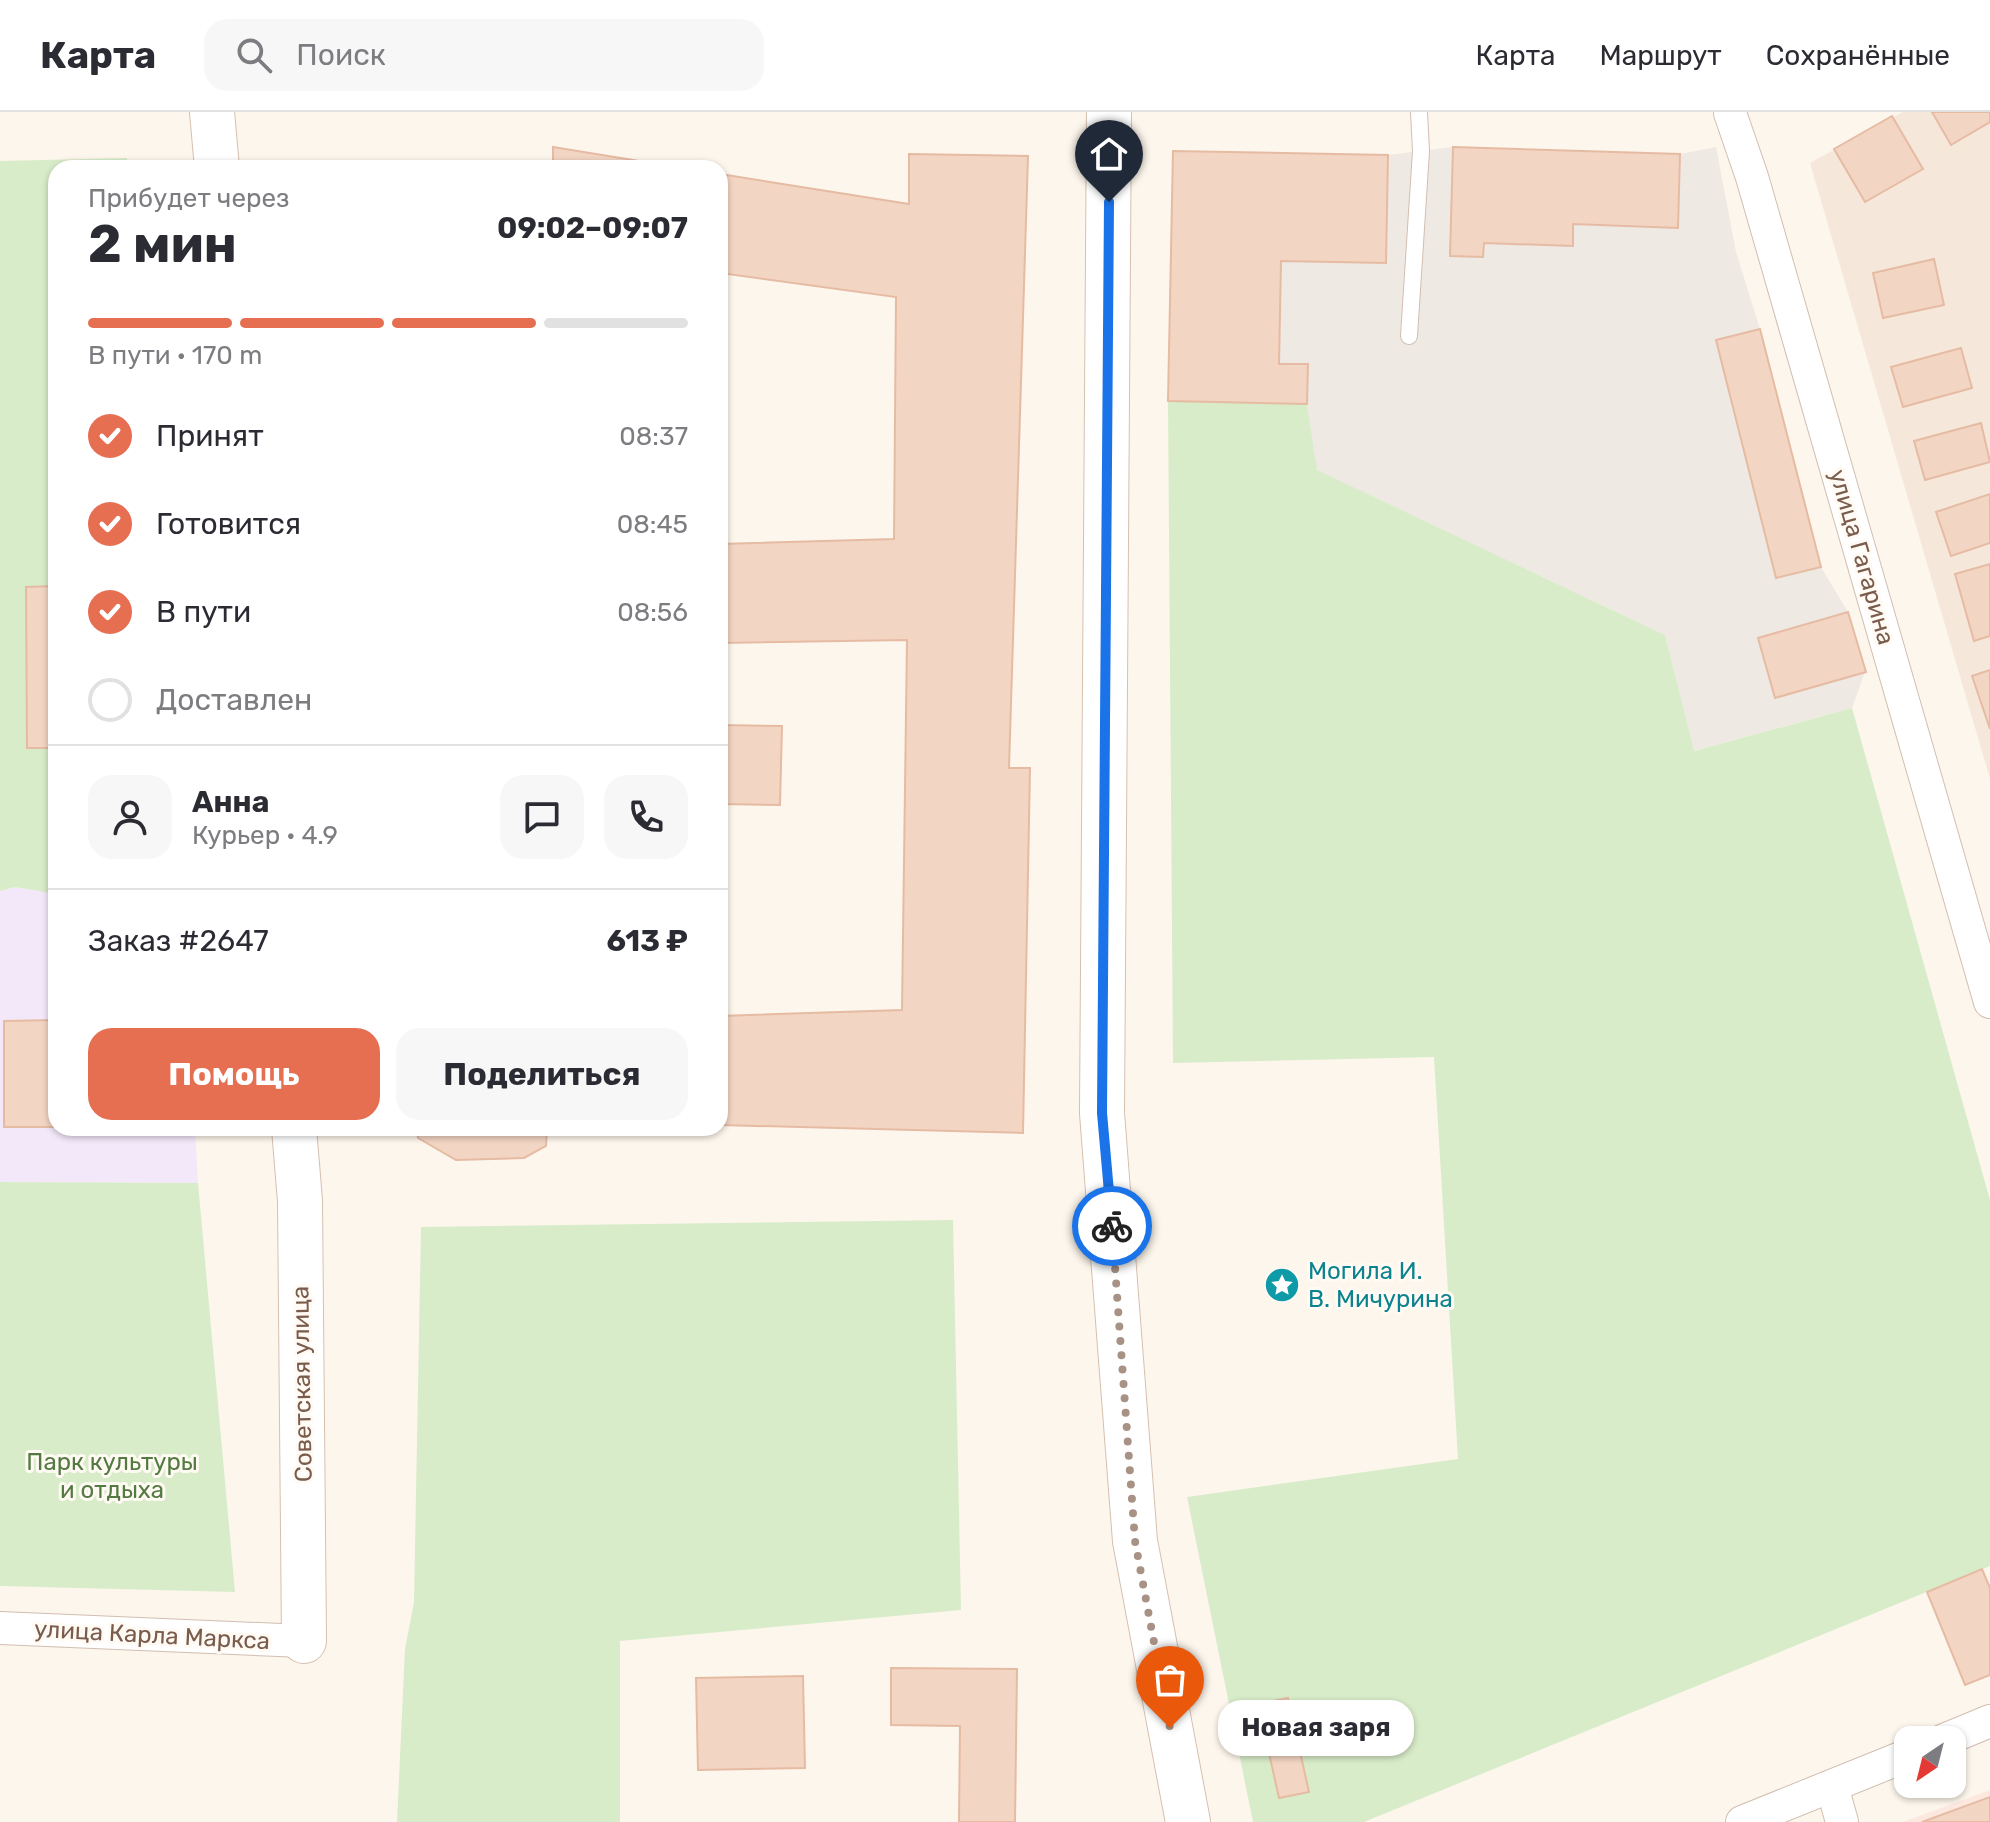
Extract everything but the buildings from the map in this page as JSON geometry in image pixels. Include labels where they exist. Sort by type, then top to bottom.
[{"type":"main road","points":[[212,112],[216,160]]},
{"type":"main road","points":[[1109,112],[1102,1113],[1135,1541],[1188,1822]]},
{"type":"main road","name":"Советская улица","points":[[295,1136],[300,1201],[304,1641]]},
{"type":"street","name":"улица Гагарина","points":[[1722,112],[1752,177],[1990,1002]]},
{"type":"street","name":"улица Карла Маркса","points":[[0,1628],[304,1641]]},
{"type":"street","points":[[1966,1731],[1990,1721]]},
{"type":"street","points":[[1742,1822],[1894,1761]]},
{"type":"street","points":[[1832,1786],[1842,1822]]},
{"type":"lane","points":[[1409,336],[1421,151],[1419,112]]},
{"type":"shaded area","points":[[1903,112],[1990,112],[1990,779],[1810,163]]},
{"type":"shaded area","points":[[1453,147],[1680,154],[1716,147],[1736,252],[1760,329],[1821,567],[1848,612],[1865,672],[1852,708],[1693,751],[1665,635],[1316,470],[1307,404],[1168,401],[1173,151],[1388,155]]},
{"type":"shaded area","points":[[15,887],[48,893],[48,1136],[195,1136],[198,1183],[0,1182],[0,891]]},
{"type":"shaded area","points":[[1990,1790],[1990,1822],[1903,1822]]},
{"type":"green space","points":[[127,158],[48,160],[48,893],[15,887],[0,891],[0,161]]},
{"type":"green space","points":[[1168,401],[1307,404],[1317,470],[1665,635],[1694,751],[1852,708],[1990,1200],[1990,1566],[1364,1822],[1253,1822],[1187,1497],[1458,1459],[1434,1057],[1173,1063]]},
{"type":"green space","name":"Парк культуры и отдыха","points":[[0,1182],[198,1183],[235,1592],[0,1586]]},
{"type":"green space","points":[[953,1220],[961,1610],[620,1641],[620,1822],[397,1822],[405,1649],[414,1602],[421,1227]]},
{"type":"way so far","points":[[1112,1226],[1135,1541],[1170,1728]]},
{"type":"place","name":"Могила И. В. Мичурина","points":[[1282,1285]]},
{"type":"place","name":"Новая заря","points":[[1170,1728]]},
{"type":"route","points":[[1109,202],[1102,1113],[1112,1226]]}]
